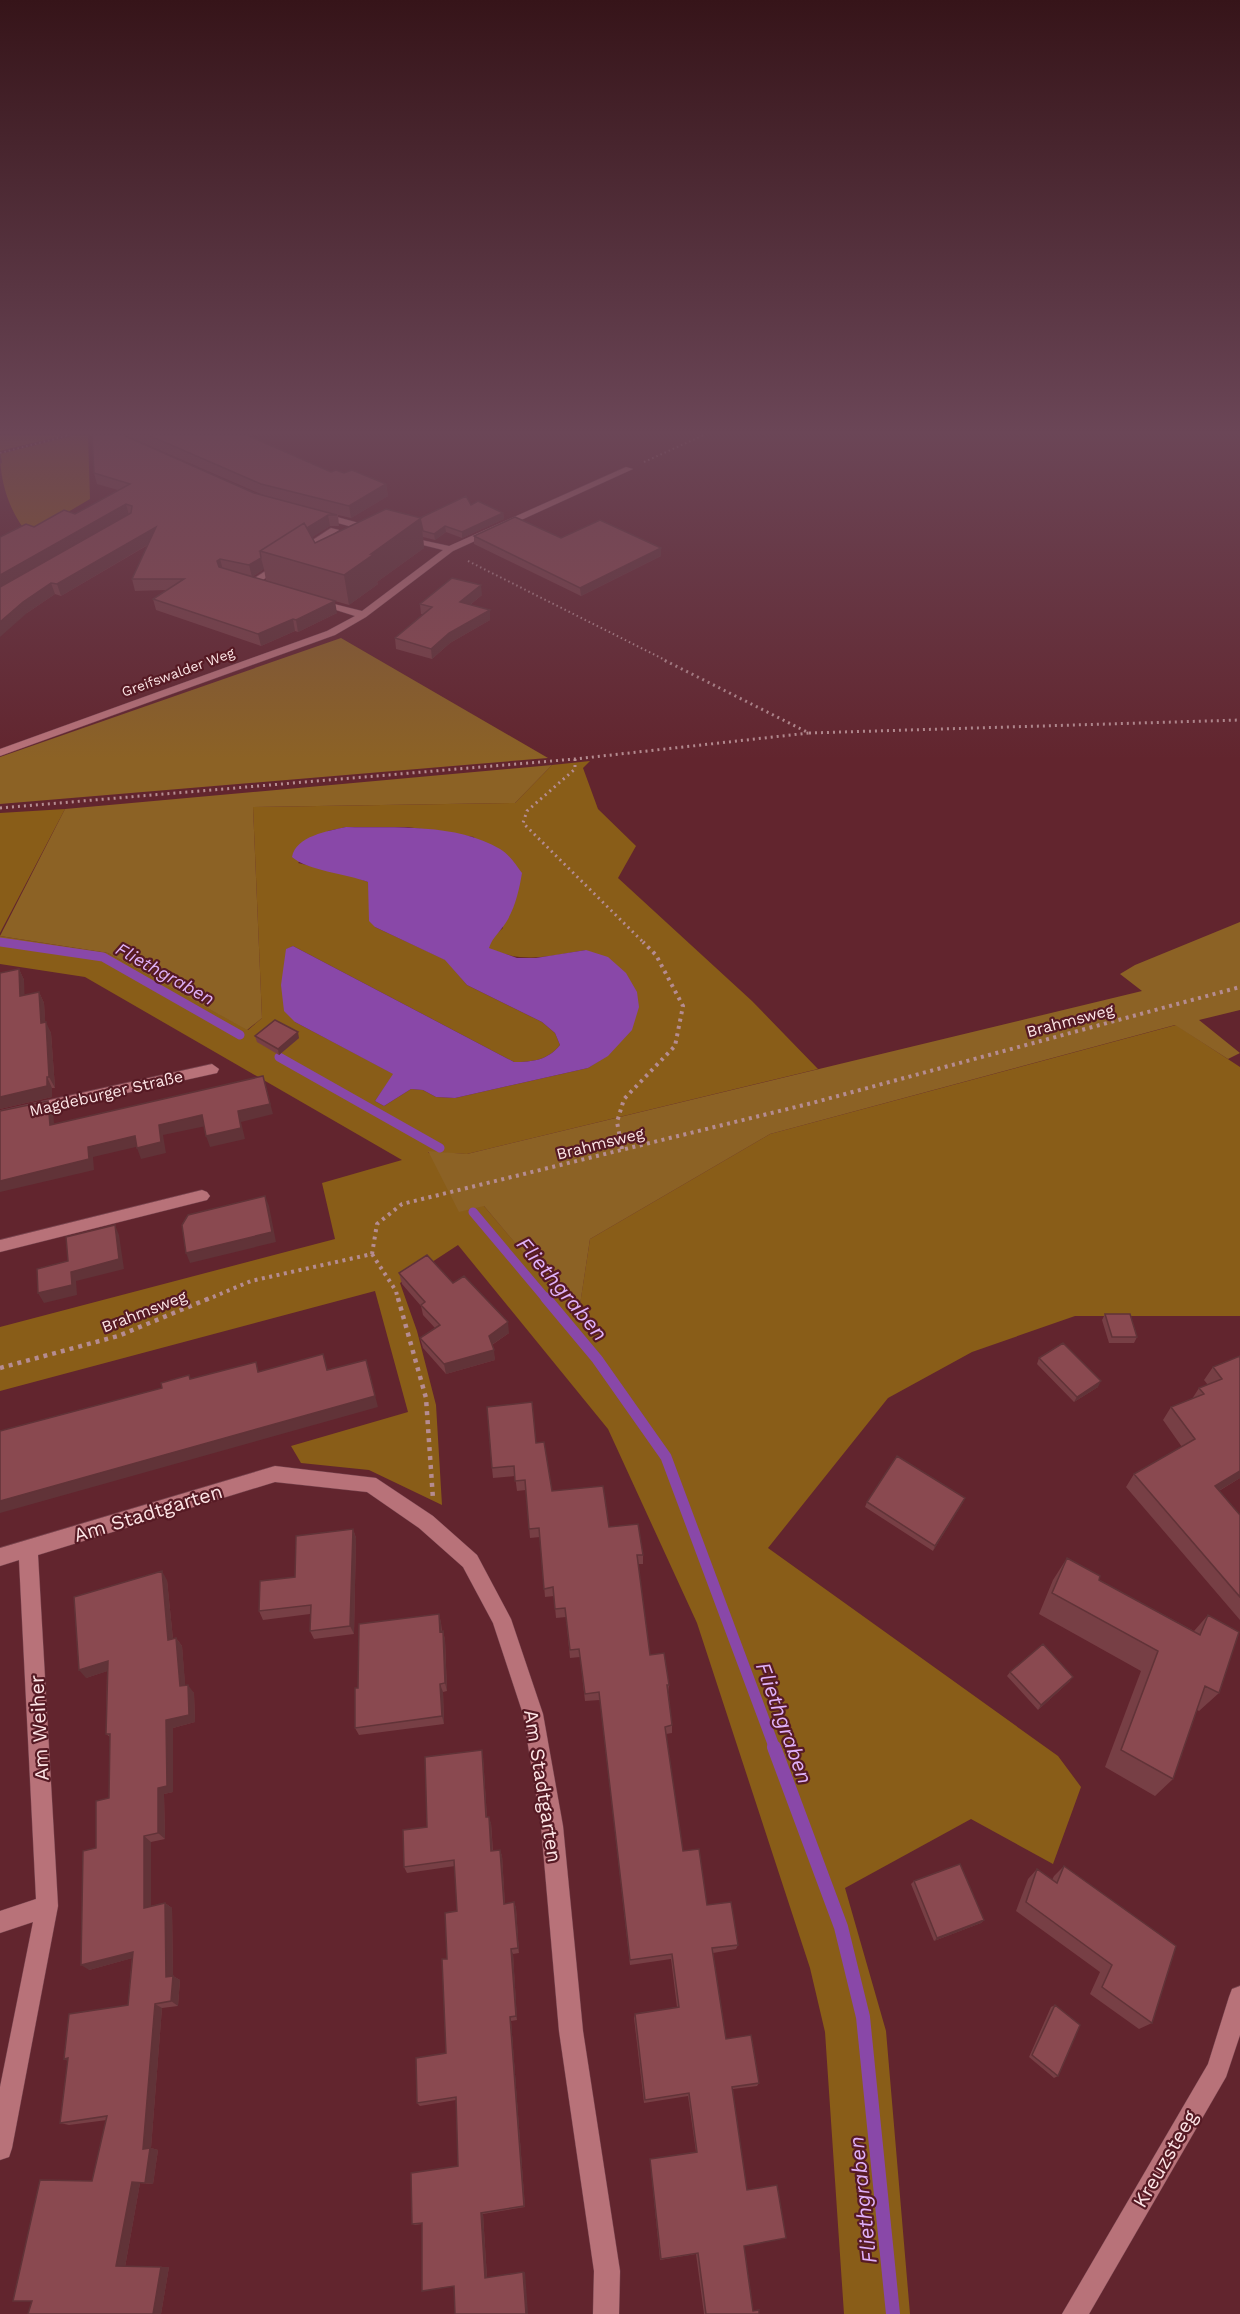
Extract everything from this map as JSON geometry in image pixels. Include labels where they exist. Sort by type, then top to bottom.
[{"type":"street","points":[[263,586],[247,581],[312,543]]},
{"type":"street","points":[[425,543],[450,549]]},
{"type":"street","name":"Greifswalder Weg","points":[[0,753],[331,633],[363,615],[450,549],[463,543]]},
{"type":"street","points":[[308,599],[363,615]]},
{"type":"street","name":"Magdeburger Straße","points":[[0,1116],[212,1069]]},
{"type":"street","points":[[0,1246],[202,1196]]},
{"type":"street","name":"Am Stadtgarten","points":[[0,1557],[275,1474],[370,1484],[426,1522],[470,1561],[501,1619],[533,1714],[552,1826],[571,2031],[607,2271],[606,2314]]},
{"type":"street","name":"Am Weiher","points":[[0,2148],[47,1906],[28,1550]]},
{"type":"street","points":[[0,1922],[47,1906]]},
{"type":"street","name":"Kreuzsteeg","points":[[1074,2314],[1218,2069],[1240,1997]]},
{"type":"path","points":[[450,549],[462,558],[809,733]]},
{"type":"path","points":[[0,808],[575,759],[809,733],[1240,720]]},
{"type":"path","points":[[575,759],[575,769],[527,812],[523,824],[656,955],[683,1006],[675,1046],[624,1099],[617,1122],[622,1149]]},
{"type":"path","name":"Brahmsweg","points":[[0,1368],[118,1335],[251,1281],[372,1254],[377,1224],[402,1204],[812,1103],[1240,987]]},
{"type":"path","points":[[372,1254],[396,1291],[426,1398],[434,1496],[426,1522]]},
{"type":"shaded area","points":[[341,638],[548,758],[0,804],[0,757]]},
{"type":"shaded area","points":[[590,761],[583,768],[598,809],[636,846],[618,878],[752,1001],[818,1069],[467,1154],[428,1152],[484,1206],[578,1317],[590,1239],[770,1134],[1176,1025],[1240,1067],[1240,1316],[1075,1316],[972,1352],[888,1398],[768,1548],[1058,1756],[1081,1787],[1053,1864],[971,1819],[845,1888],[886,2031],[910,2314],[844,2314],[825,2032],[810,1968],[697,1623],[608,1429],[458,1245],[400,1283],[417,1331],[436,1405],[442,1505],[369,1470],[301,1463],[291,1446],[408,1412],[375,1291],[0,1391],[0,1327],[335,1239],[322,1183],[402,1160],[85,977],[0,964],[0,936],[108,953],[248,1030],[262,1018],[253,807],[515,803],[552,765]],"holes":[[[346,827],[408,827],[474,837],[503,928],[493,937],[488,948],[513,956],[525,957],[586,950],[608,1055],[588,1068],[455,1098],[436,1097],[423,1090],[411,1089],[384,1106],[375,1101],[394,1074],[295,1022],[287,949],[293,946],[514,1062],[540,1059],[560,1045],[555,1033],[542,1022],[467,985],[446,960],[375,927],[368,882],[347,874],[298,863],[328,831]]]},
{"type":"shaded area","points":[[552,765],[515,803],[253,807],[262,1018],[247,1030],[108,953],[0,936],[65,809]]},
{"type":"shaded area","points":[[65,809],[0,933],[0,813]]},
{"type":"shaded area","points":[[346,827],[445,831],[483,841],[503,851],[522,873],[513,909],[489,948],[517,958],[536,958],[586,950],[608,957],[626,973],[637,992],[639,1007],[632,1030],[608,1056],[588,1068],[455,1098],[436,1097],[423,1090],[411,1089],[384,1106],[375,1101],[393,1074],[295,1022],[284,1011],[281,985],[286,949],[293,946],[514,1062],[540,1059],[560,1045],[555,1033],[542,1022],[467,985],[445,960],[375,927],[369,921],[368,882],[317,869],[292,857],[295,850],[306,839]]},
{"type":"shaded area","points":[[1240,922],[1240,1010],[1199,1020],[1240,1053],[1228,1059],[1175,1025],[770,1134],[590,1239],[578,1318],[484,1206],[459,1212],[428,1151],[467,1154],[1142,991],[1120,974],[1135,965]]},
{"type":"building","points":[[0,543],[57,543],[0,575]]},
{"type":"building","points":[[78,543],[128,543],[57,584],[51,583],[23,602],[0,622],[0,587]]},
{"type":"building","points":[[149,543],[273,543],[260,551],[261,558],[249,565],[220,559],[217,561],[219,567],[335,601],[296,620],[293,619],[258,634],[153,599],[184,579],[132,579]]},
{"type":"building","points":[[273,543],[386,543],[344,575],[260,551]]},
{"type":"building","points":[[488,543],[650,543],[661,548],[580,588]]},
{"type":"building","points":[[452,578],[481,585],[460,602],[490,610],[449,633],[431,649],[395,638],[432,607],[420,604]]},
{"type":"building","points":[[19,969],[20,996],[39,992],[41,1023],[46,1022],[49,1077],[47,1077],[47,1086],[0,1097],[0,973]]},
{"type":"building","points":[[275,1020],[298,1032],[278,1049],[255,1036]]},
{"type":"building","points":[[263,1076],[270,1104],[238,1111],[241,1128],[206,1136],[202,1115],[159,1125],[161,1142],[137,1148],[135,1136],[88,1147],[89,1159],[0,1181],[0,1111],[48,1101],[50,1125]]},
{"type":"building","points":[[265,1196],[272,1232],[186,1253],[182,1225],[188,1215]]},
{"type":"building","points":[[115,1225],[119,1259],[71,1272],[72,1285],[38,1293],[37,1269],[68,1261],[66,1237]]},
{"type":"building","points":[[427,1255],[453,1283],[464,1276],[508,1322],[489,1336],[494,1350],[444,1364],[420,1338],[440,1325],[421,1305],[425,1302],[399,1273]]},
{"type":"building","points":[[1105,1314],[1130,1314],[1137,1337],[1112,1337]]},
{"type":"building","points":[[1063,1343],[1101,1381],[1077,1397],[1039,1358]]},
{"type":"building","points":[[323,1354],[327,1370],[366,1360],[375,1396],[0,1501],[0,1431],[162,1388],[161,1383],[189,1375],[190,1379],[256,1362],[258,1372]]},
{"type":"building","points":[[1240,1356],[1240,1471],[1215,1486],[1240,1515],[1240,1597],[1134,1474],[1195,1439],[1171,1407],[1204,1394],[1199,1388],[1222,1379],[1213,1367]]},
{"type":"building","points":[[532,1402],[536,1443],[544,1442],[552,1491],[603,1486],[609,1527],[638,1524],[643,1555],[637,1555],[650,1655],[664,1653],[669,1685],[667,1685],[672,1725],[665,1727],[683,1851],[699,1849],[707,1905],[731,1902],[738,1945],[712,1948],[726,2039],[751,2035],[759,2083],[732,2087],[747,2190],[777,2185],[786,2238],[744,2246],[753,2311],[759,2310],[759,2314],[706,2314],[698,2253],[661,2259],[650,2159],[697,2152],[689,2093],[645,2100],[635,2014],[679,2007],[672,1954],[630,1960],[599,1692],[585,1694],[579,1649],[570,1650],[565,1608],[555,1609],[553,1587],[544,1589],[539,1528],[529,1529],[525,1480],[515,1481],[514,1466],[492,1468],[487,1407]]},
{"type":"building","points":[[897,1456],[965,1498],[935,1546],[867,1502]]},
{"type":"building","points":[[353,1529],[350,1626],[310,1631],[311,1605],[259,1611],[260,1581],[295,1577],[296,1536]]},
{"type":"building","points":[[1067,1558],[1100,1576],[1099,1580],[1200,1635],[1208,1615],[1239,1632],[1219,1693],[1205,1686],[1173,1779],[1121,1750],[1158,1651],[1052,1593]]},
{"type":"building","points":[[162,1571],[168,1640],[176,1638],[180,1686],[188,1685],[189,1715],[166,1720],[167,1786],[158,1788],[158,1833],[144,1836],[144,1908],[165,1903],[166,1977],[173,1976],[171,2001],[155,2004],[143,2149],[150,2148],[145,2183],[132,2182],[116,2266],[161,2267],[153,2314],[28,2314],[32,2301],[13,2301],[40,2180],[92,2181],[107,2116],[60,2123],[68,2058],[64,2059],[69,2014],[128,2005],[133,1952],[81,1965],[83,1851],[96,1848],[96,1801],[109,1798],[110,1734],[106,1734],[108,1661],[79,1670],[74,1597]]},
{"type":"building","points":[[439,1614],[440,1632],[443,1631],[445,1683],[440,1684],[442,1716],[355,1728],[359,1624]]},
{"type":"building","points":[[1043,1644],[1073,1677],[1041,1705],[1010,1672]]},
{"type":"building","points":[[482,1750],[486,1817],[489,1817],[491,1851],[500,1850],[504,1904],[514,1902],[518,1948],[511,1949],[516,2016],[510,2017],[524,2206],[481,2213],[485,2278],[523,2272],[526,2314],[455,2314],[454,2286],[422,2291],[422,2223],[412,2224],[411,2173],[458,2166],[456,2097],[417,2103],[416,2058],[446,2053],[442,1959],[447,1959],[445,1913],[457,1911],[454,1860],[404,1867],[403,1830],[427,1827],[425,1757]]},
{"type":"building","points":[[960,1864],[984,1920],[937,1938],[914,1881]]},
{"type":"building","points":[[1064,1866],[1176,1946],[1152,2023],[1102,1987],[1112,1965],[1026,1902],[1037,1869],[1057,1883]]},
{"type":"building","points":[[1055,2005],[1080,2025],[1058,2076],[1032,2055]]},
{"type":"waterway","name":"Fliethgraben","points":[[8,943],[0,942],[103,957],[240,1035]]},
{"type":"waterway","name":"Fliethgraben","points":[[279,1057],[440,1148]]},
{"type":"waterway","name":"Fliethgraben","points":[[473,1212],[547,1300]]},
{"type":"waterway","name":"Fliethgraben","points":[[546,1298],[597,1359],[666,1457],[775,1749]]},
{"type":"waterway","name":"Fliethgraben","points":[[774,1747],[841,1927],[863,2017],[893,2314]]}]
